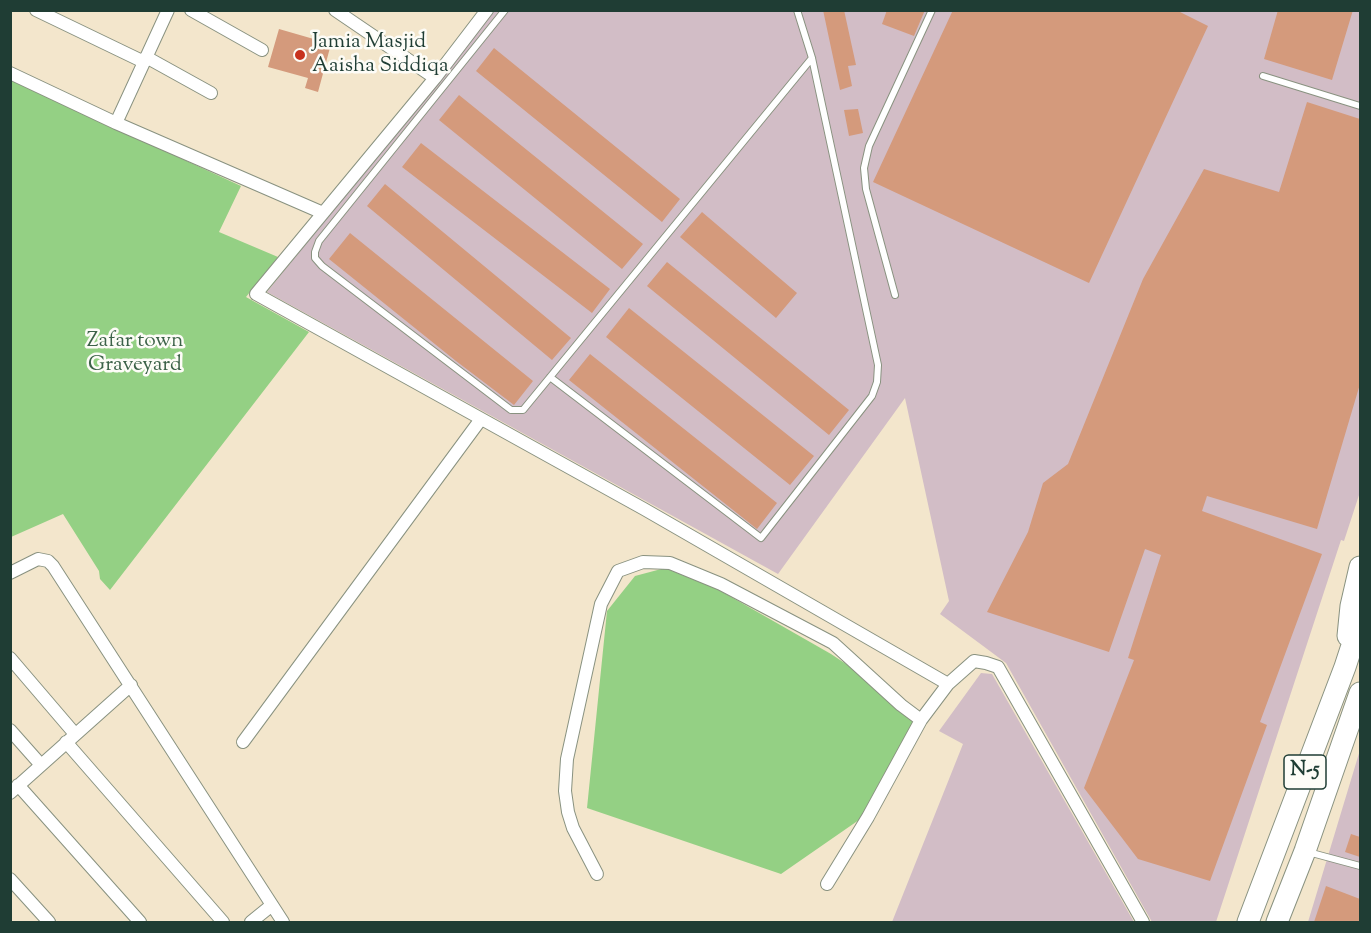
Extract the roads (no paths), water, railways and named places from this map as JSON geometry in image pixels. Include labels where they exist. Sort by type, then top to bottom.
[{"type":"highway","points":[[1345,667],[1351,606],[1360,567]]},
{"type":"highway","name":"N-5","points":[[1248,922],[1345,667],[1360,621]]},
{"type":"highway","name":"N-5","points":[[1277,922],[1357,715],[1360,693]]},
{"type":"street","points":[[36,10],[211,93]]},
{"type":"street","points":[[116,123],[168,10]]},
{"type":"street","points":[[191,10],[262,50]]},
{"type":"street","points":[[335,10],[435,78]]},
{"type":"street","points":[[487,10],[435,78],[256,294],[644,509],[948,684]]},
{"type":"street","points":[[10,73],[116,123],[323,213]]},
{"type":"street","points":[[243,742],[481,419]]},
{"type":"street","points":[[10,573],[38,560],[48,561],[131,685],[283,922]]},
{"type":"street","points":[[597,874],[573,828],[568,812],[565,791],[567,759],[601,604],[618,571],[643,562],[670,563],[721,584],[833,643],[921,720]]},
{"type":"street","points":[[10,658],[71,738],[223,922]]},
{"type":"street","points":[[827,884],[868,817],[921,720],[948,684],[974,661],[998,667],[1143,922]]},
{"type":"street","points":[[131,685],[14,789],[140,922]]},
{"type":"street","points":[[10,730],[41,765]]},
{"type":"street","points":[[10,879],[49,922]]},
{"type":"street","points":[[251,922],[272,904]]},
{"type":"lane","points":[[505,10],[319,242],[315,258],[322,266],[511,410],[523,410],[812,58]]},
{"type":"lane","points":[[550,377],[761,538],[872,396],[877,382],[878,365],[812,58],[797,10]]},
{"type":"lane","points":[[895,295],[866,189],[864,168],[869,146],[932,10]]},
{"type":"lane","points":[[1263,76],[1360,106]]},
{"type":"lane","points":[[1305,851],[1360,866]]},
{"type":"place","name":"Jamia Masjid Aaisha Siddiqa","points":[[300,55]]},
{"type":"park label","name":"Zafar town Graveyard","points":[[135,354]]}]
